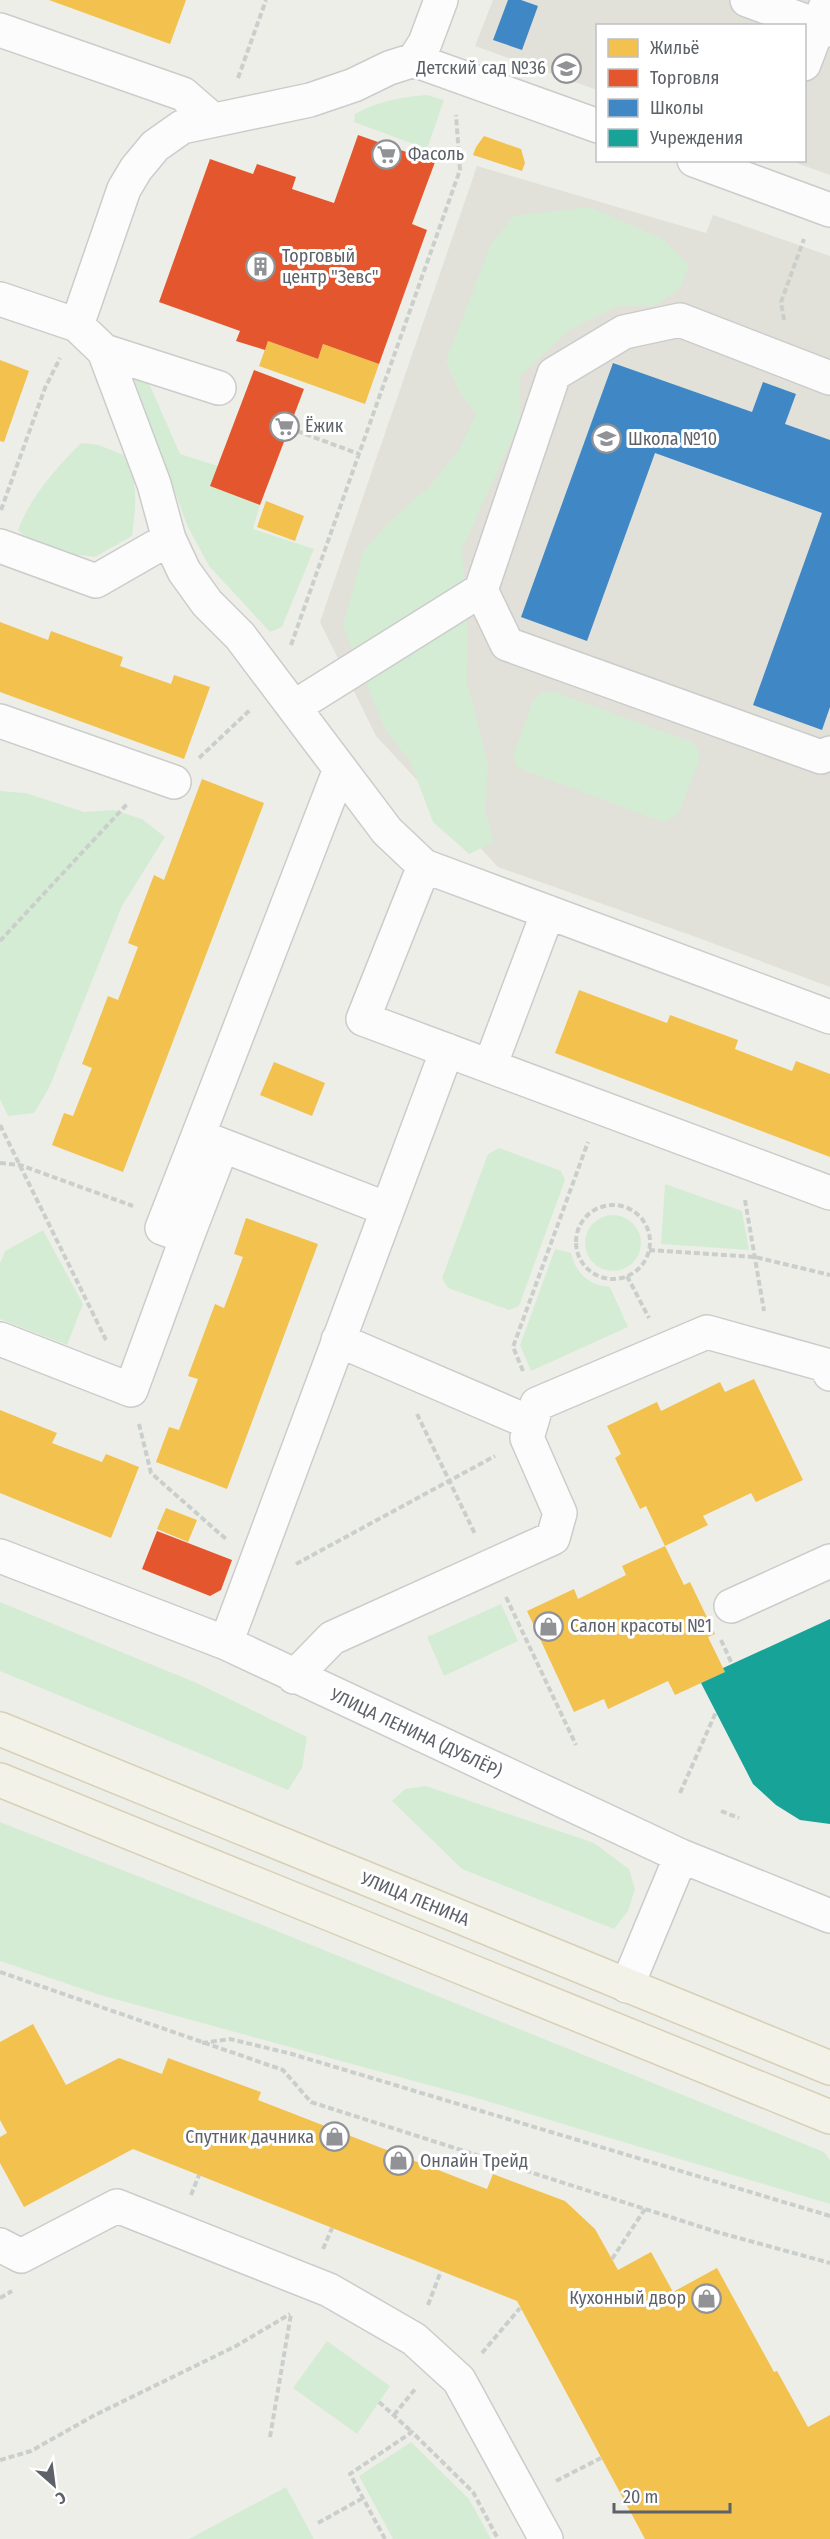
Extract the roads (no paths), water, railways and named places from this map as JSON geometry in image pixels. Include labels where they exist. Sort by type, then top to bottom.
[{"type":"main road","name":"УЛИЦА ЛЕНИНА","points":[[0,1729],[830,2068]]},
{"type":"main road","points":[[0,1780],[830,2117]]},
{"type":"street","points":[[747,0],[826,19],[806,60]]},
{"type":"street","points":[[414,60],[425,43],[436,2]]},
{"type":"street","points":[[0,30],[183,94],[218,119]]},
{"type":"street","points":[[77,326],[124,189],[136,169],[155,146],[182,127],[310,100],[354,86],[389,68],[414,60],[596,126]]},
{"type":"street","points":[[705,162],[763,172],[830,210]]},
{"type":"street","points":[[0,299],[77,326],[104,351],[219,388]]},
{"type":"street","points":[[285,696],[481,590],[554,374],[624,332],[680,320],[830,378]]},
{"type":"street","points":[[104,351],[154,484],[169,539],[184,571],[207,603],[240,636],[387,831],[424,866],[830,1017]]},
{"type":"street","points":[[0,546],[96,581],[169,539]]},
{"type":"street","points":[[481,590],[507,644],[821,757],[830,753]]},
{"type":"street","points":[[1,722],[174,782]]},
{"type":"street","points":[[0,1339],[131,1390],[176,1228],[210,1141],[339,769]]},
{"type":"street","points":[[424,866],[363,1019],[830,1193]]},
{"type":"street","points":[[490,1066],[548,912]]},
{"type":"street","points":[[226,1643],[447,1050]]},
{"type":"street","points":[[210,1141],[387,1209]]},
{"type":"street","points":[[532,1422],[666,1348],[707,1332],[826,1365],[830,1374]]},
{"type":"street","points":[[339,1340],[532,1422]]},
{"type":"street","points":[[294,1677],[332,1638],[553,1538],[560,1513],[532,1422]]},
{"type":"street","name":"УЛИЦА ЛЕНИНА (ДУБЛЁР)","points":[[0,1556],[226,1643],[294,1677],[681,1856],[830,1916]]},
{"type":"street","points":[[731,1606],[830,1561]]},
{"type":"street","points":[[627,1986],[681,1856]]},
{"type":"street","points":[[0,2245],[21,2256],[117,2206],[329,2290],[414,2339],[459,2380],[546,2539]]},
{"type":"place","name":"Детский сад №36","points":[[567,68]]},
{"type":"place","name":"Фасоль","points":[[387,154]]},
{"type":"place","name":"Торговый центр \"Зевс\"","points":[[261,266]]},
{"type":"place","name":"Ёжик","points":[[284,426]]},
{"type":"place","name":"Школа №10","points":[[607,439]]},
{"type":"place","name":"Салон красоты №1","points":[[549,1626]]},
{"type":"place","name":"Спутник дачника","points":[[335,2137]]},
{"type":"place","name":"Онлайн Трейд","points":[[399,2161]]},
{"type":"place","name":"Кухонный двор","points":[[707,2298]]}]
